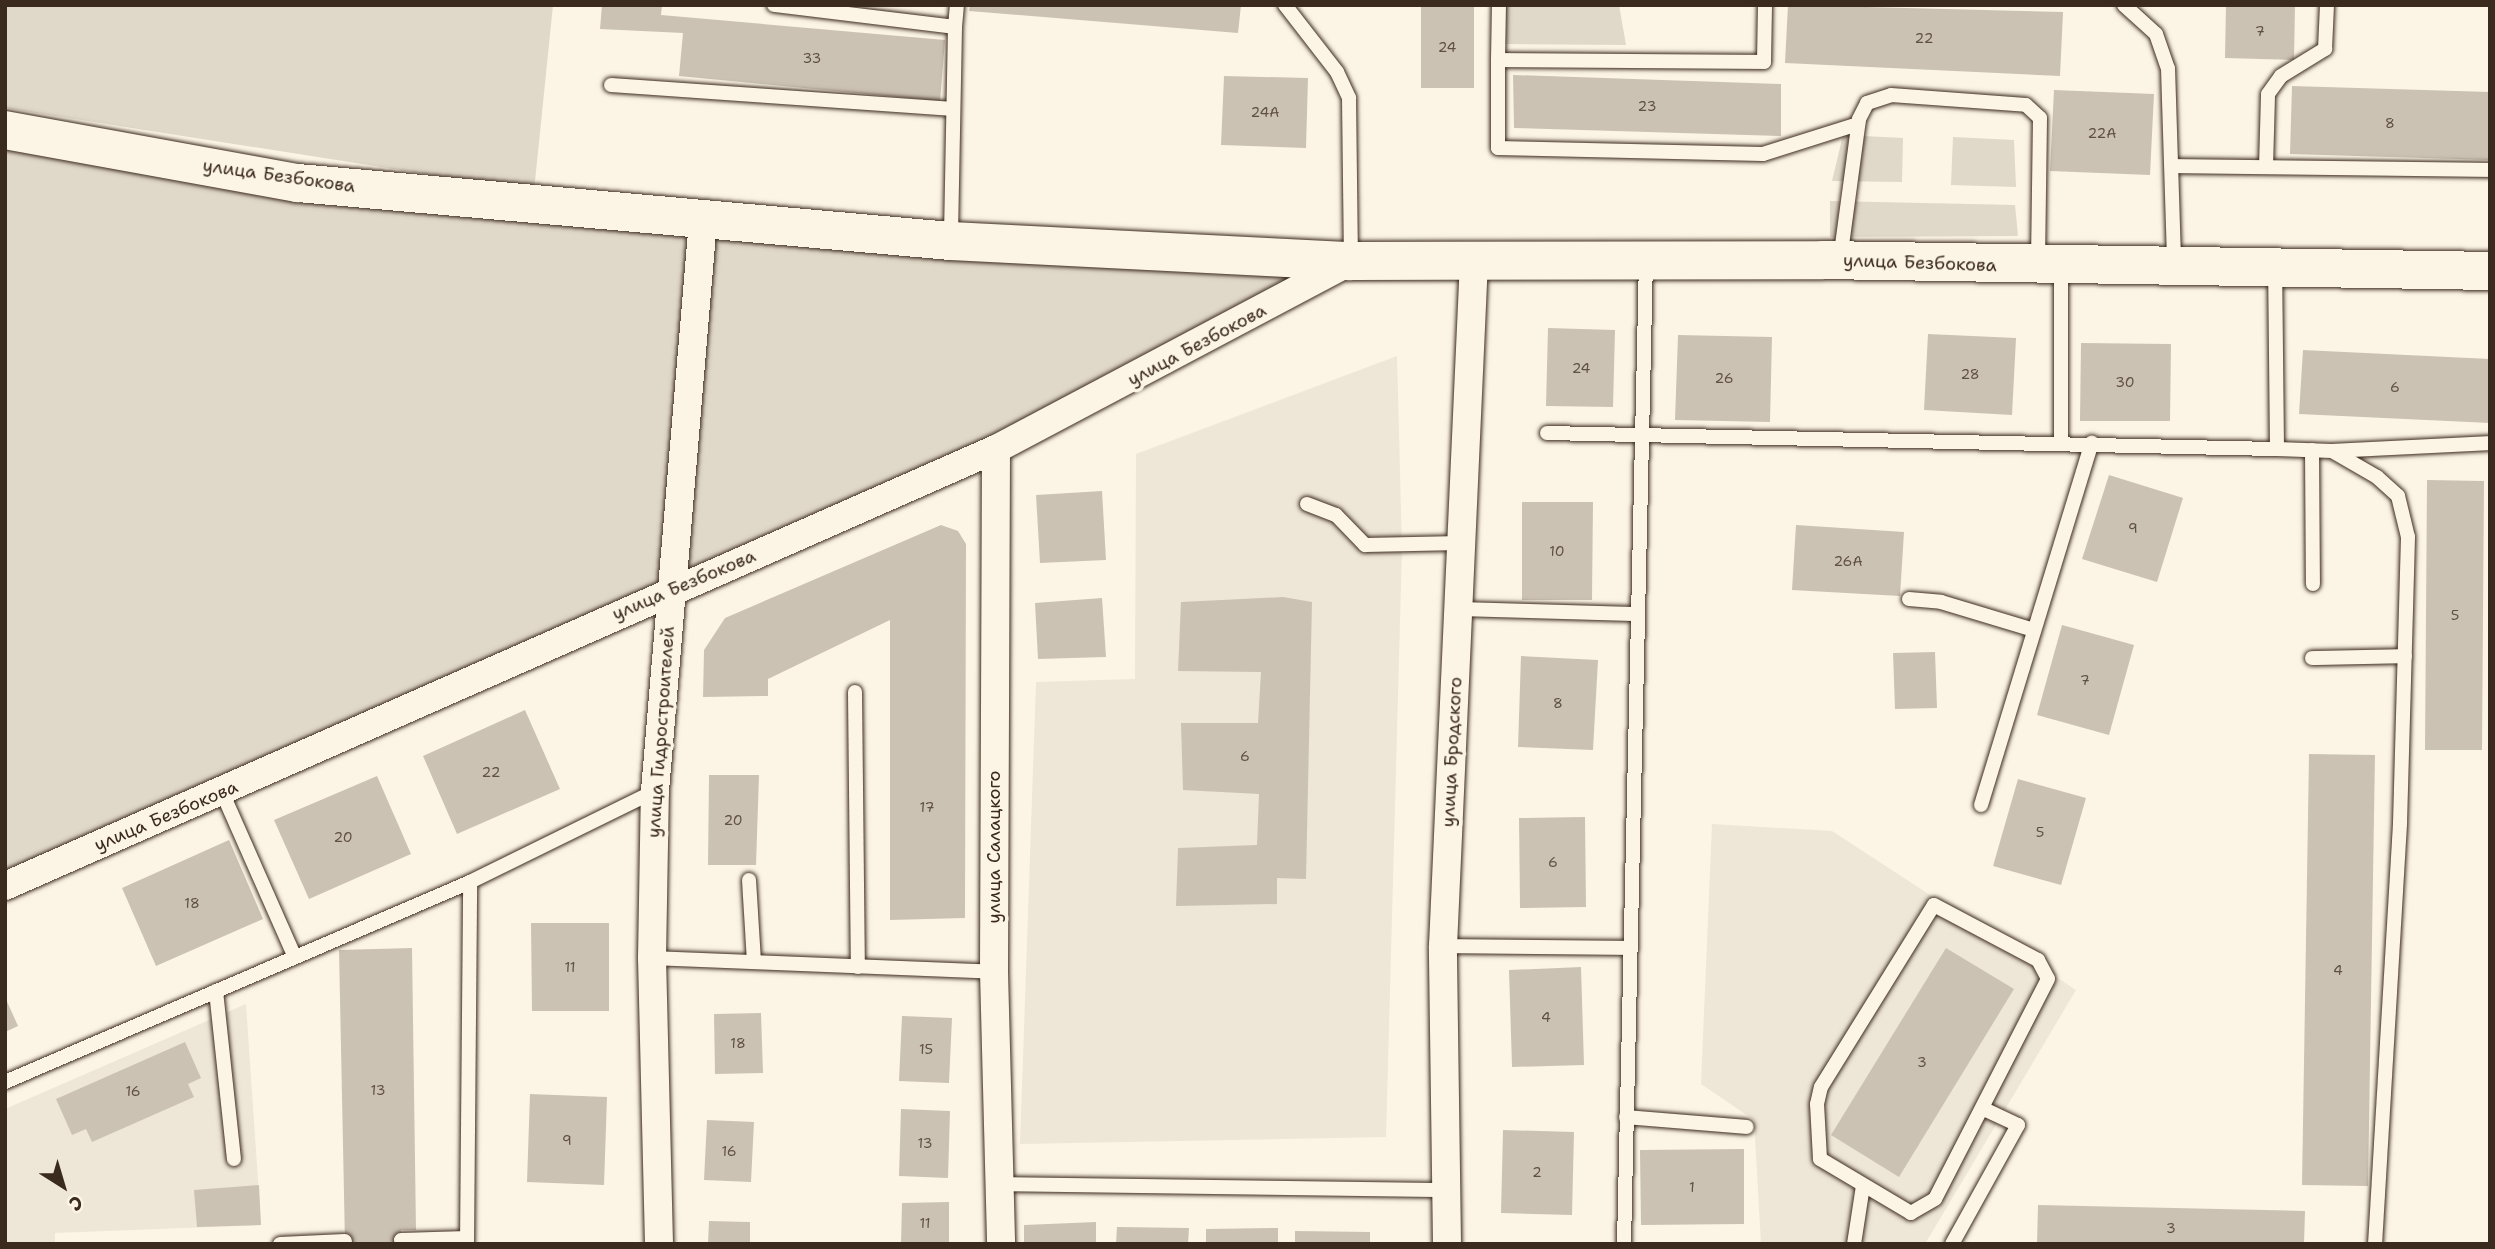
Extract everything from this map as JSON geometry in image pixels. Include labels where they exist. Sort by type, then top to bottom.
[{"type":"street","name":"улица Безбокова","points":[[5,130],[298,183],[951,241],[1351,261],[1840,261],[2174,270],[2490,271]]},
{"type":"street","name":"улица Гидростроителей","points":[[659,1244],[652,958],[655,791],[704,221]]},
{"type":"street","name":"улица Бродского","points":[[1447,1244],[1443,946],[1474,260]]},
{"type":"street","name":"улица Безбокова","points":[[5,886],[996,449],[1351,261]]},
{"type":"street","name":"улица Салацкого","points":[[996,449],[994,972],[1001,1244]]},
{"type":"lane","points":[[774,5],[955,27]]},
{"type":"lane","points":[[951,241],[950,109],[957,5]]},
{"type":"lane","points":[[1285,5],[1337,72],[1349,98],[1351,261]]},
{"type":"lane","points":[[1499,5],[1498,148],[1763,154],[1858,124]]},
{"type":"lane","points":[[1498,60],[1764,62],[1765,5]]},
{"type":"lane","points":[[2124,5],[2156,34],[2168,68],[2174,166],[2174,270]]},
{"type":"lane","points":[[2266,167],[2268,94],[2281,76],[2325,49],[2327,5]]},
{"type":"lane","points":[[611,85],[950,109]]},
{"type":"lane","points":[[1840,261],[1858,124],[1867,103],[1891,95],[2026,106],[2040,118],[2044,137],[2049,267],[2061,443]]},
{"type":"lane","points":[[2174,166],[2490,170]]},
{"type":"lane","points":[[1624,1244],[1638,438],[1646,261]]},
{"type":"lane","points":[[2275,271],[2277,449]]},
{"type":"lane","points":[[1547,433],[1638,438],[2092,443],[2332,451],[2490,443]]},
{"type":"lane","points":[[1981,804],[2092,443]]},
{"type":"lane","points":[[2312,450],[2313,584]]},
{"type":"lane","points":[[2332,451],[2398,496],[2408,537],[2405,656],[2375,1244]]},
{"type":"lane","points":[[1307,504],[1336,515],[1365,545],[1461,543]]},
{"type":"lane","points":[[1909,599],[1941,602],[2034,630]]},
{"type":"lane","points":[[1458,609],[1635,614]]},
{"type":"lane","points":[[2312,658],[2405,656]]},
{"type":"lane","points":[[855,692],[858,967]]},
{"type":"lane","points":[[5,1082],[216,991],[293,954],[470,882],[655,791]]},
{"type":"lane","points":[[222,792],[293,954]]},
{"type":"lane","points":[[749,880],[754,961]]},
{"type":"lane","points":[[401,1240],[467,1241],[470,882]]},
{"type":"lane","points":[[1934,905],[2038,960],[2049,979],[1984,1109],[1935,1199],[1920,1211],[1911,1213],[1820,1159],[1821,1087],[1934,905]]},
{"type":"lane","points":[[1443,946],[1630,948]]},
{"type":"lane","points":[[652,958],[994,972]]},
{"type":"lane","points":[[216,991],[234,1158]]},
{"type":"lane","points":[[1952,1244],[2018,1125],[1984,1109]]},
{"type":"lane","points":[[1626,1117],[1747,1127]]},
{"type":"lane","points":[[999,1184],[1447,1190]]},
{"type":"lane","points":[[1854,1244],[1863,1185]]},
{"type":"lane","points":[[280,1244],[345,1241]]},
{"type":"shaded area","points":[[5,5],[553,5],[534,191],[5,108]]},
{"type":"shaded area","points":[[1502,5],[1619,5],[1626,45],[1503,44]]},
{"type":"shaded area","points":[[5,130],[298,183],[1351,261],[1205,343],[5,888]]},
{"type":"shaded area","points":[[1843,135],[1903,138],[1902,182],[1832,181]]},
{"type":"shaded area","points":[[1953,137],[2014,140],[2016,187],[1951,185]]},
{"type":"shaded area","points":[[1830,201],[2015,205],[2018,236],[1830,237]]},
{"type":"shaded area","points":[[1397,356],[1402,549],[1386,1137],[1020,1144],[1036,682],[1135,679],[1136,454]]},
{"type":"shaded area","points":[[1712,824],[1832,831],[2076,990],[1925,1244],[1761,1244],[1754,1120],[1701,1084]]},
{"type":"shaded area","points":[[246,1004],[261,1225],[55,1233],[55,1244],[5,1244],[5,1109]]},
{"type":"building","points":[[602,5],[662,5],[661,15],[945,40],[940,101],[679,76],[683,33],[600,29]]},
{"type":"building","points":[[970,5],[1241,5],[1238,33],[969,11]]},
{"type":"building","points":[[1421,5],[1474,5],[1474,88],[1421,88]]},
{"type":"building","points":[[1788,5],[2063,12],[2060,76],[1785,63]]},
{"type":"building","points":[[2226,5],[2295,5],[2294,60],[2225,58]]},
{"type":"building","points":[[1513,75],[1781,84],[1781,136],[1514,128]]},
{"type":"building","points":[[1224,76],[1308,78],[1306,148],[1221,145]]},
{"type":"building","points":[[2292,86],[2490,92],[2490,160],[2290,154]]},
{"type":"building","points":[[2054,90],[2154,94],[2150,175],[2050,171]]},
{"type":"building","points":[[1548,328],[1615,330],[1613,407],[1546,406]]},
{"type":"building","points":[[1928,334],[2016,338],[2012,415],[1924,410]]},
{"type":"building","points":[[1678,335],[1772,337],[1770,422],[1675,420]]},
{"type":"building","points":[[2081,343],[2171,344],[2170,421],[2080,421]]},
{"type":"building","points":[[2303,350],[2490,359],[2490,423],[2299,414]]},
{"type":"building","points":[[2109,475],[2183,498],[2157,582],[2082,559]]},
{"type":"building","points":[[2427,480],[2484,481],[2482,750],[2425,750]]},
{"type":"building","points":[[1102,491],[1106,560],[1040,563],[1036,495]]},
{"type":"building","points":[[1522,502],[1593,502],[1592,600],[1522,600]]},
{"type":"building","points":[[941,525],[958,531],[966,544],[965,918],[890,920],[890,620],[768,679],[768,696],[703,697],[704,650],[725,618]]},
{"type":"building","points":[[1796,525],[1904,532],[1900,596],[1792,590]]},
{"type":"building","points":[[1283,597],[1312,602],[1306,879],[1277,878],[1277,904],[1176,906],[1178,848],[1257,845],[1259,794],[1183,790],[1181,723],[1258,723],[1261,672],[1178,671],[1181,602]]},
{"type":"building","points":[[1102,598],[1106,657],[1038,659],[1035,603]]},
{"type":"building","points":[[2062,625],[2134,645],[2109,735],[2037,715]]},
{"type":"building","points":[[1935,652],[1937,708],[1895,709],[1893,653]]},
{"type":"building","points":[[1521,656],[1598,660],[1593,750],[1518,747]]},
{"type":"building","points":[[525,710],[560,789],[457,834],[423,756]]},
{"type":"building","points":[[2309,754],[2375,755],[2368,1186],[2302,1185]]},
{"type":"building","points":[[709,775],[759,775],[756,865],[708,865]]},
{"type":"building","points":[[377,776],[411,854],[309,899],[274,820]]},
{"type":"building","points":[[2018,779],[2086,798],[2061,885],[1993,866]]},
{"type":"building","points":[[1585,817],[1586,907],[1520,908],[1519,818]]},
{"type":"building","points":[[229,840],[263,919],[156,966],[122,888]]},
{"type":"building","points":[[531,923],[609,923],[609,1011],[532,1011]]},
{"type":"building","points":[[412,948],[416,1230],[401,1230],[401,1244],[345,1244],[339,950]]},
{"type":"building","points":[[1946,948],[2014,989],[1899,1177],[1831,1135]]},
{"type":"building","points":[[1581,967],[1584,1065],[1512,1067],[1509,970]]},
{"type":"building","points":[[5,997],[18,1026],[5,1032]]},
{"type":"building","points":[[761,1013],[763,1073],[715,1074],[714,1014]]},
{"type":"building","points":[[902,1016],[952,1018],[949,1083],[899,1081]]},
{"type":"building","points":[[185,1042],[201,1078],[188,1084],[194,1097],[92,1142],[86,1129],[72,1135],[56,1099]]},
{"type":"building","points":[[530,1094],[607,1097],[604,1185],[527,1182]]},
{"type":"building","points":[[901,1109],[950,1111],[948,1178],[899,1176]]},
{"type":"building","points":[[707,1120],[754,1122],[751,1182],[704,1180]]},
{"type":"building","points":[[1503,1130],[1574,1132],[1572,1215],[1501,1213]]},
{"type":"building","points":[[1744,1149],[1744,1224],[1641,1225],[1640,1150]]},
{"type":"building","points":[[259,1185],[261,1225],[197,1227],[194,1190]]},
{"type":"building","points":[[949,1202],[949,1244],[901,1244],[902,1203]]},
{"type":"building","points":[[2038,1205],[2305,1211],[2304,1244],[2037,1244]]},
{"type":"building","points":[[709,1221],[750,1222],[750,1244],[708,1244]]},
{"type":"building","points":[[1096,1222],[1096,1244],[1024,1244],[1024,1225]]},
{"type":"building","points":[[1117,1227],[1189,1228],[1188,1244],[1116,1244]]},
{"type":"building","points":[[1278,1228],[1278,1244],[1206,1244],[1206,1229]]},
{"type":"building","points":[[1295,1231],[1370,1232],[1370,1244],[1295,1244]]}]
